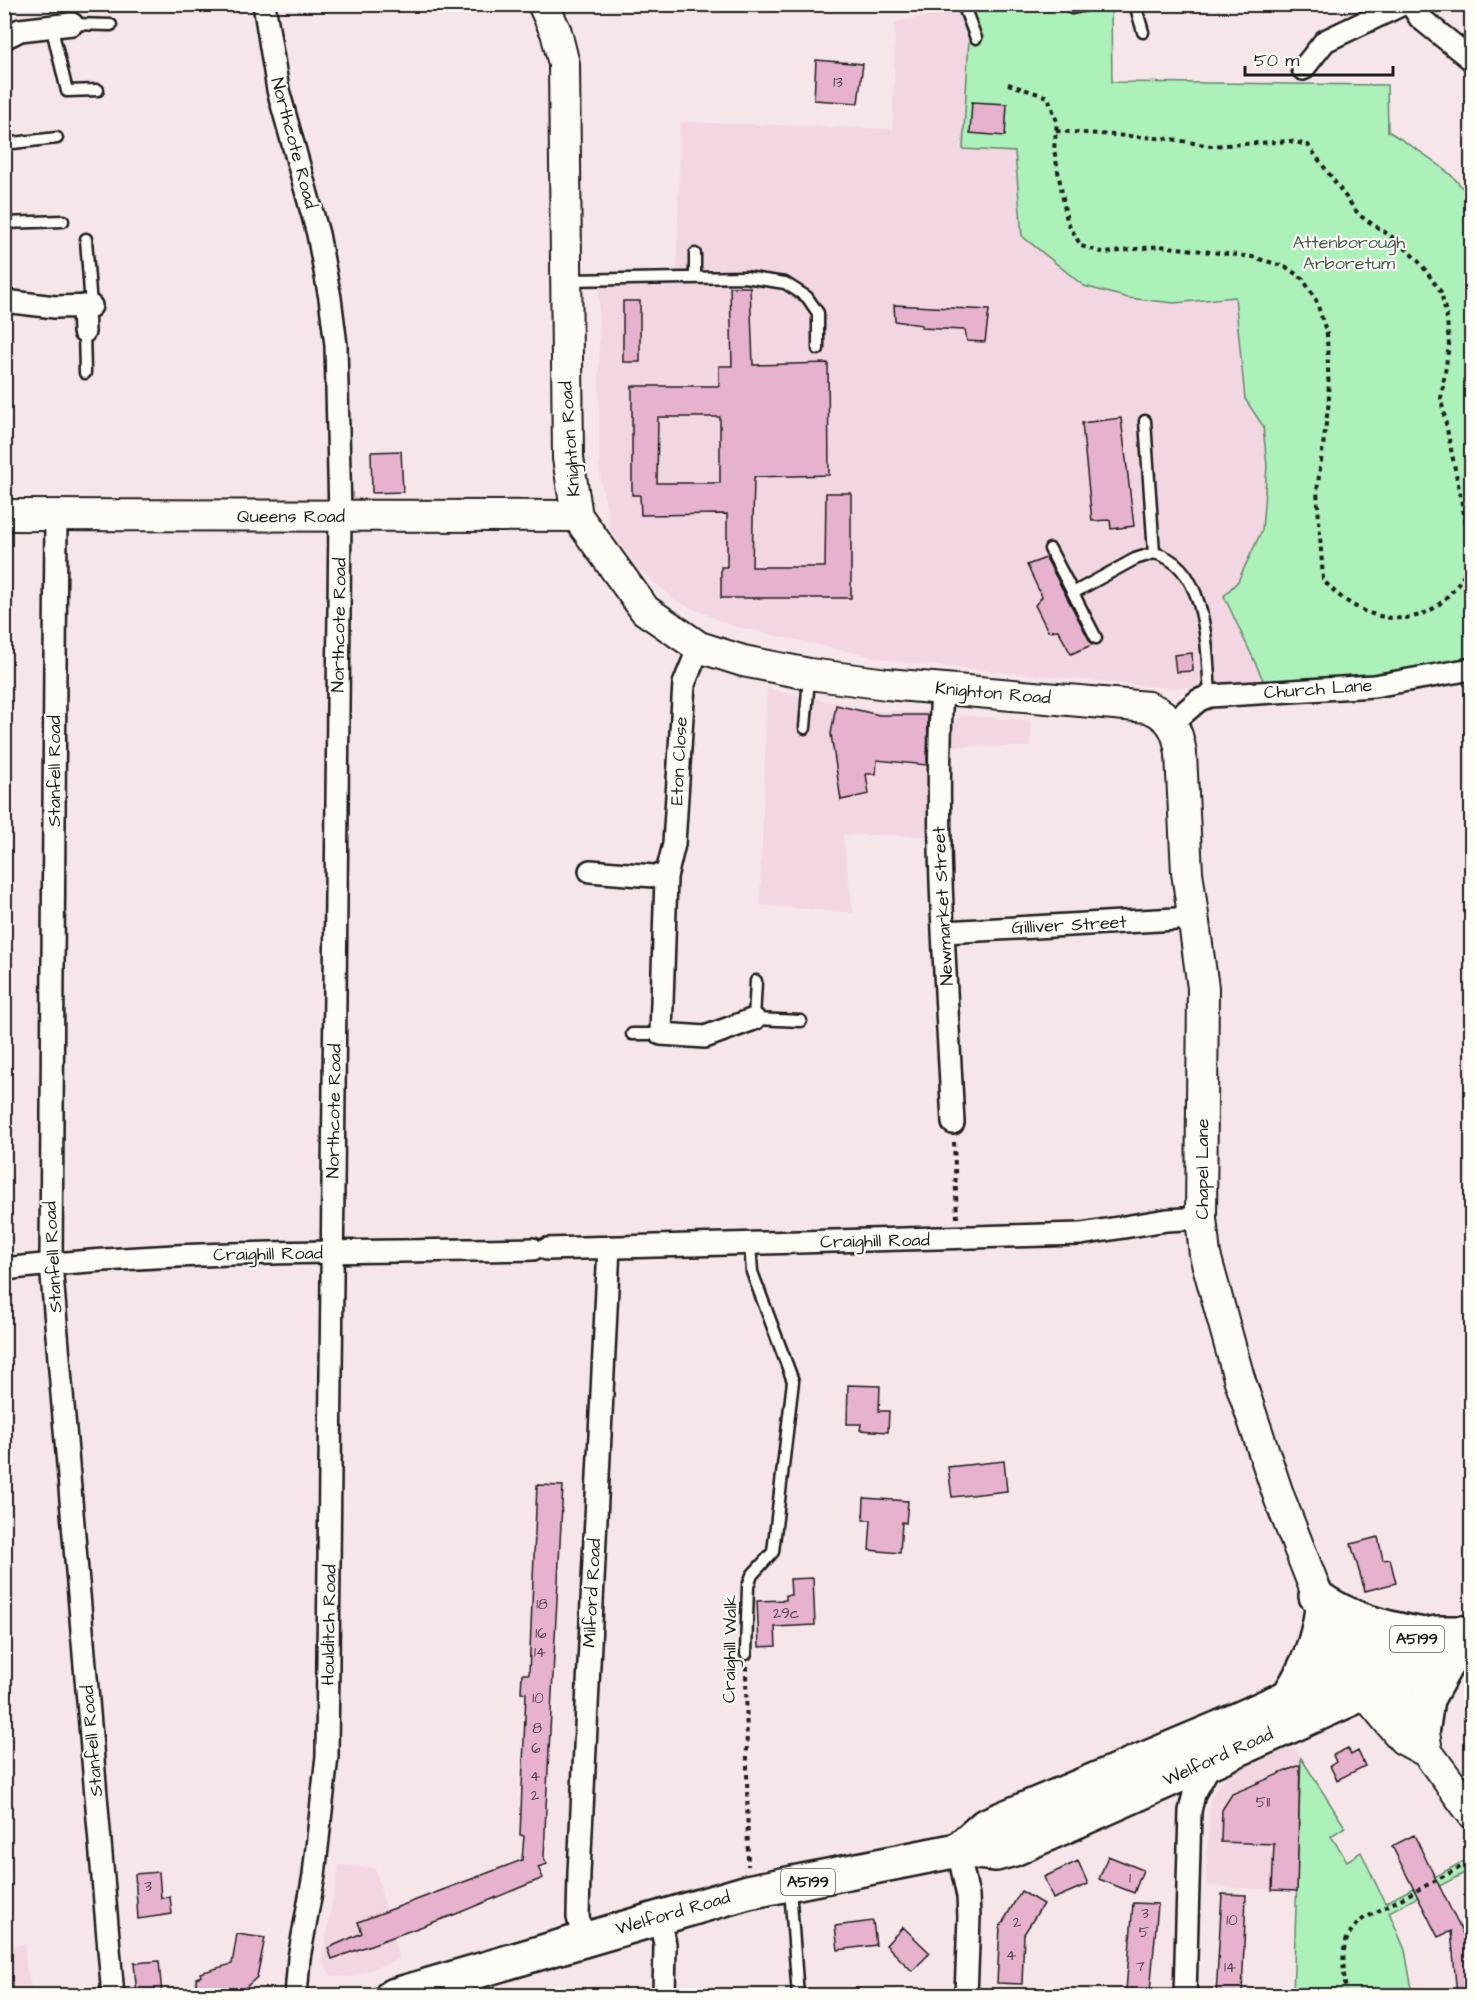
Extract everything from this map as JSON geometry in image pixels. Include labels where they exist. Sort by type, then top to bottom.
[{"type":"main road","points":[[1290,1694],[1314,1652],[1319,1635],[1321,1606],[1333,1608],[1364,1622],[1424,1635]]},
{"type":"main road","name":"Welford Road","points":[[392,1995],[748,1892],[958,1850],[996,1854],[1014,1849],[1214,1758],[1368,1676],[1424,1635],[1437,1633],[1464,1641]]},
{"type":"main road","points":[[1425,1740],[1427,1699],[1464,1641]]},
{"type":"main road","name":"Welford Road","points":[[958,1850],[985,1826],[1219,1728],[1290,1694],[1368,1676],[1464,1641]]},
{"type":"street","name":"Northcote Road","points":[[264,4],[278,90],[318,234],[336,345],[340,516],[333,1253]]},
{"type":"street","name":"Knighton Road","points":[[543,4],[556,32],[564,64],[568,458],[577,516],[645,610],[699,647],[743,661],[809,674],[942,689],[1133,705],[1166,717]]},
{"type":"street","points":[[1303,69],[1325,41],[1403,4]]},
{"type":"street","points":[[1411,4],[1420,18],[1472,60]]},
{"type":"street","points":[[4,38],[20,30],[61,25]]},
{"type":"street","points":[[4,301],[55,307],[87,306],[84,332]]},
{"type":"street","name":"Queens Road","points":[[4,515],[577,516]]},
{"type":"street","name":"Stanfell Road","points":[[56,516],[51,1264],[113,1995]]},
{"type":"street","name":"Eton Close","points":[[661,1034],[666,877],[674,844],[684,684],[699,647]]},
{"type":"street","name":"Church Lane","points":[[1166,717],[1199,700],[1216,695],[1374,686],[1472,669]]},
{"type":"street","name":"Newmarket Street","points":[[942,689],[938,783],[953,1123]]},
{"type":"street","name":"Chapel Lane","points":[[1166,717],[1179,735],[1183,824],[1203,988],[1201,1218],[1205,1255],[1239,1378],[1321,1606],[1330,1639],[1368,1676],[1403,1738],[1425,1740]]},
{"type":"street","points":[[590,871],[666,877]]},
{"type":"street","name":"Gilliver Street","points":[[944,932],[1194,918]]},
{"type":"street","points":[[661,1034],[705,1037],[754,1019]]},
{"type":"street","name":"Craighill Road","points":[[4,1269],[175,1256],[958,1239],[1081,1234],[1167,1220],[1201,1218]]},
{"type":"street","name":"Milford Road","points":[[583,1938],[578,1917],[579,1873],[609,1247]]},
{"type":"street","name":"Houlditch Road","points":[[296,1995],[299,1958],[314,1875],[327,1756],[333,1253]]},
{"type":"street","points":[[1425,1740],[1472,1813]]},
{"type":"street","points":[[1185,1995],[1190,1810],[1194,1794],[1214,1758]]},
{"type":"street","points":[[1145,1789],[1168,1795],[1190,1810]]},
{"type":"street","points":[[958,1850],[968,1896],[966,1995]]},
{"type":"street","points":[[659,1916],[665,1944],[664,1995]]},
{"type":"lane","points":[[963,4],[976,38]]},
{"type":"lane","points":[[1070,4],[1072,8],[1091,4]]},
{"type":"lane","points":[[1135,4],[1143,32]]},
{"type":"lane","points":[[98,90],[67,91],[61,25],[111,25]]},
{"type":"lane","points":[[4,144],[57,138]]},
{"type":"lane","points":[[4,223],[63,221]]},
{"type":"lane","points":[[86,239],[87,306]]},
{"type":"lane","points":[[695,254],[695,278]]},
{"type":"lane","points":[[565,280],[745,277],[785,283],[807,297],[818,313],[818,349]]},
{"type":"lane","points":[[84,332],[86,373]]},
{"type":"lane","points":[[1145,421],[1154,553]]},
{"type":"lane","points":[[1050,549],[1096,638]]},
{"type":"lane","points":[[1073,593],[1119,566],[1154,553],[1165,556],[1177,564],[1189,579],[1198,602],[1216,695]]},
{"type":"lane","points":[[805,728],[809,674]]},
{"type":"lane","points":[[756,981],[754,1019],[801,1021]]},
{"type":"lane","points":[[632,1034],[661,1034]]},
{"type":"lane","name":"Craighill Walk","points":[[746,1654],[748,1586],[752,1575],[773,1552],[793,1381],[752,1272],[750,1244]]},
{"type":"lane","points":[[789,1885],[798,1995]]},
{"type":"path","points":[[1008,84],[1048,97],[1057,122],[1054,149],[1067,221],[1081,246],[1105,253],[1160,246],[1253,257],[1286,267],[1303,279],[1316,300],[1327,334],[1329,401],[1317,491],[1323,579],[1328,585],[1341,598],[1370,614],[1392,619],[1417,616],[1435,607],[1457,586],[1472,561]]},
{"type":"path","points":[[1056,131],[1172,139],[1210,146],[1290,141],[1308,145],[1359,215],[1398,241],[1421,264],[1441,292],[1447,318],[1449,345],[1441,399],[1472,554]]},
{"type":"path","points":[[953,1123],[958,1239]]},
{"type":"path","name":"Craighill Walk","points":[[746,1654],[748,1892]]},
{"type":"path","points":[[1346,1995],[1343,1949],[1350,1929],[1363,1919],[1472,1861]]},
{"type":"shaded area","points":[[973,5],[1111,5],[1112,82],[1387,85],[1388,131],[1421,152],[1464,188],[1471,201],[1471,658],[1370,677],[1221,686],[1215,680],[1201,683],[1198,687],[1170,688],[898,662],[732,626],[678,602],[637,568],[611,531],[599,470],[599,274],[677,271],[680,122],[893,129],[895,22],[958,11]]},
{"type":"shaded area","points":[[767,689],[877,711],[927,712],[928,836],[843,835],[853,913],[760,905]]},
{"type":"shaded area","points":[[961,715],[1031,721],[1031,747],[953,746],[954,722]]},
{"type":"shaded area","points":[[1294,1747],[1301,1758],[1297,1891],[1206,1886],[1209,1812],[1211,1798],[1217,1787],[1231,1773]]},
{"type":"shaded area","points":[[339,1865],[375,1868],[399,1959],[351,1977],[332,1976],[322,1962]]},
{"type":"shaded area","points":[[25,1944],[26,1969],[34,1994],[94,1989],[94,1995],[5,1995],[5,1947]]},
{"type":"green space","name":"Attenborough Arboretum","points":[[973,4],[1111,5],[1112,82],[1387,85],[1388,131],[1445,170],[1471,201],[1471,658],[1370,677],[1265,684],[1224,596],[1238,581],[1262,530],[1267,466],[1263,426],[1245,399],[1235,297],[1174,303],[1128,298],[1084,286],[1022,236],[1015,152],[963,149],[969,38],[958,11]]},
{"type":"green space","points":[[1301,1758],[1345,1827],[1331,1836],[1347,1861],[1361,1852],[1385,1903],[1470,1858],[1472,1869],[1389,1912],[1405,1950],[1413,1995],[1293,1996]]},
{"type":"building","points":[[816,60],[863,64],[858,103],[814,100]]},
{"type":"building","points":[[972,102],[1007,104],[1005,136],[970,133]]},
{"type":"building","points":[[730,287],[750,287],[753,365],[828,363],[829,475],[754,477],[752,567],[825,567],[826,493],[851,493],[851,598],[721,598],[721,567],[727,567],[727,514],[641,515],[640,495],[632,495],[632,386],[719,386],[719,366],[732,366]],"holes":[[[658,417],[720,417],[720,483],[657,483]]]},
{"type":"building","points":[[623,301],[640,301],[640,362],[623,362]]},
{"type":"building","points":[[894,305],[989,310],[985,342],[967,341],[965,330],[921,328],[922,325],[895,321]]},
{"type":"building","points":[[1121,418],[1134,526],[1111,529],[1110,520],[1092,521],[1082,423]]},
{"type":"building","points":[[401,451],[403,492],[372,493],[371,452]]},
{"type":"building","points":[[1046,558],[1092,645],[1071,654],[1058,630],[1048,631],[1035,605],[1042,597],[1027,565]]},
{"type":"building","points":[[1192,653],[1193,671],[1176,672],[1174,655]]},
{"type":"building","points":[[836,705],[879,715],[928,715],[927,765],[877,760],[876,774],[866,774],[869,794],[841,800],[831,734]]},
{"type":"building","points":[[848,1385],[880,1386],[879,1411],[889,1411],[888,1432],[860,1430],[861,1424],[847,1424]]},
{"type":"building","points":[[1004,1461],[1007,1491],[952,1497],[948,1467]]},
{"type":"building","points":[[537,1485],[563,1486],[546,1807],[544,1858],[547,1864],[538,1867],[543,1878],[456,1914],[332,1959],[328,1948],[362,1933],[358,1922],[522,1860],[524,1836],[520,1835],[526,1693],[521,1692],[522,1674],[529,1674]]},
{"type":"building","points":[[864,1498],[908,1501],[906,1523],[902,1522],[900,1553],[869,1550],[871,1520],[863,1520]]},
{"type":"building","points":[[1378,1537],[1383,1560],[1390,1559],[1396,1583],[1365,1591],[1351,1544]]},
{"type":"building","points":[[813,1578],[815,1625],[775,1627],[776,1646],[759,1647],[757,1601],[786,1600],[786,1595],[791,1595],[790,1579]]},
{"type":"building","points":[[1348,1748],[1351,1755],[1358,1751],[1365,1766],[1337,1780],[1330,1766],[1336,1762],[1333,1755]]},
{"type":"building","points":[[1300,1765],[1297,1891],[1272,1890],[1274,1844],[1221,1842],[1222,1810],[1232,1794]]},
{"type":"building","points":[[1414,1835],[1468,1944],[1472,1943],[1472,1995],[1457,1995],[1451,1931],[1438,1937],[1392,1846]]},
{"type":"building","points":[[1108,1856],[1143,1870],[1134,1893],[1099,1879]]},
{"type":"building","points":[[1078,1861],[1088,1884],[1053,1899],[1044,1877]]},
{"type":"building","points":[[159,1872],[161,1898],[170,1897],[172,1914],[138,1919],[135,1874]]},
{"type":"building","points":[[1021,1891],[1043,1904],[1024,1934],[1022,1984],[997,1983],[1000,1927]]},
{"type":"building","points":[[1222,1894],[1246,1895],[1242,1995],[1216,1995]]},
{"type":"building","points":[[1133,1903],[1158,1904],[1150,1992],[1126,1991]]},
{"type":"building","points":[[873,1921],[876,1945],[838,1950],[835,1926]]},
{"type":"building","points":[[903,1927],[930,1953],[912,1971],[886,1945]]},
{"type":"building","points":[[237,1934],[265,1938],[257,1977],[243,1990],[226,1995],[197,1995],[196,1978],[201,1976],[200,1973],[232,1964]]},
{"type":"building","points":[[159,1961],[162,1995],[137,1995],[134,1963]]}]
